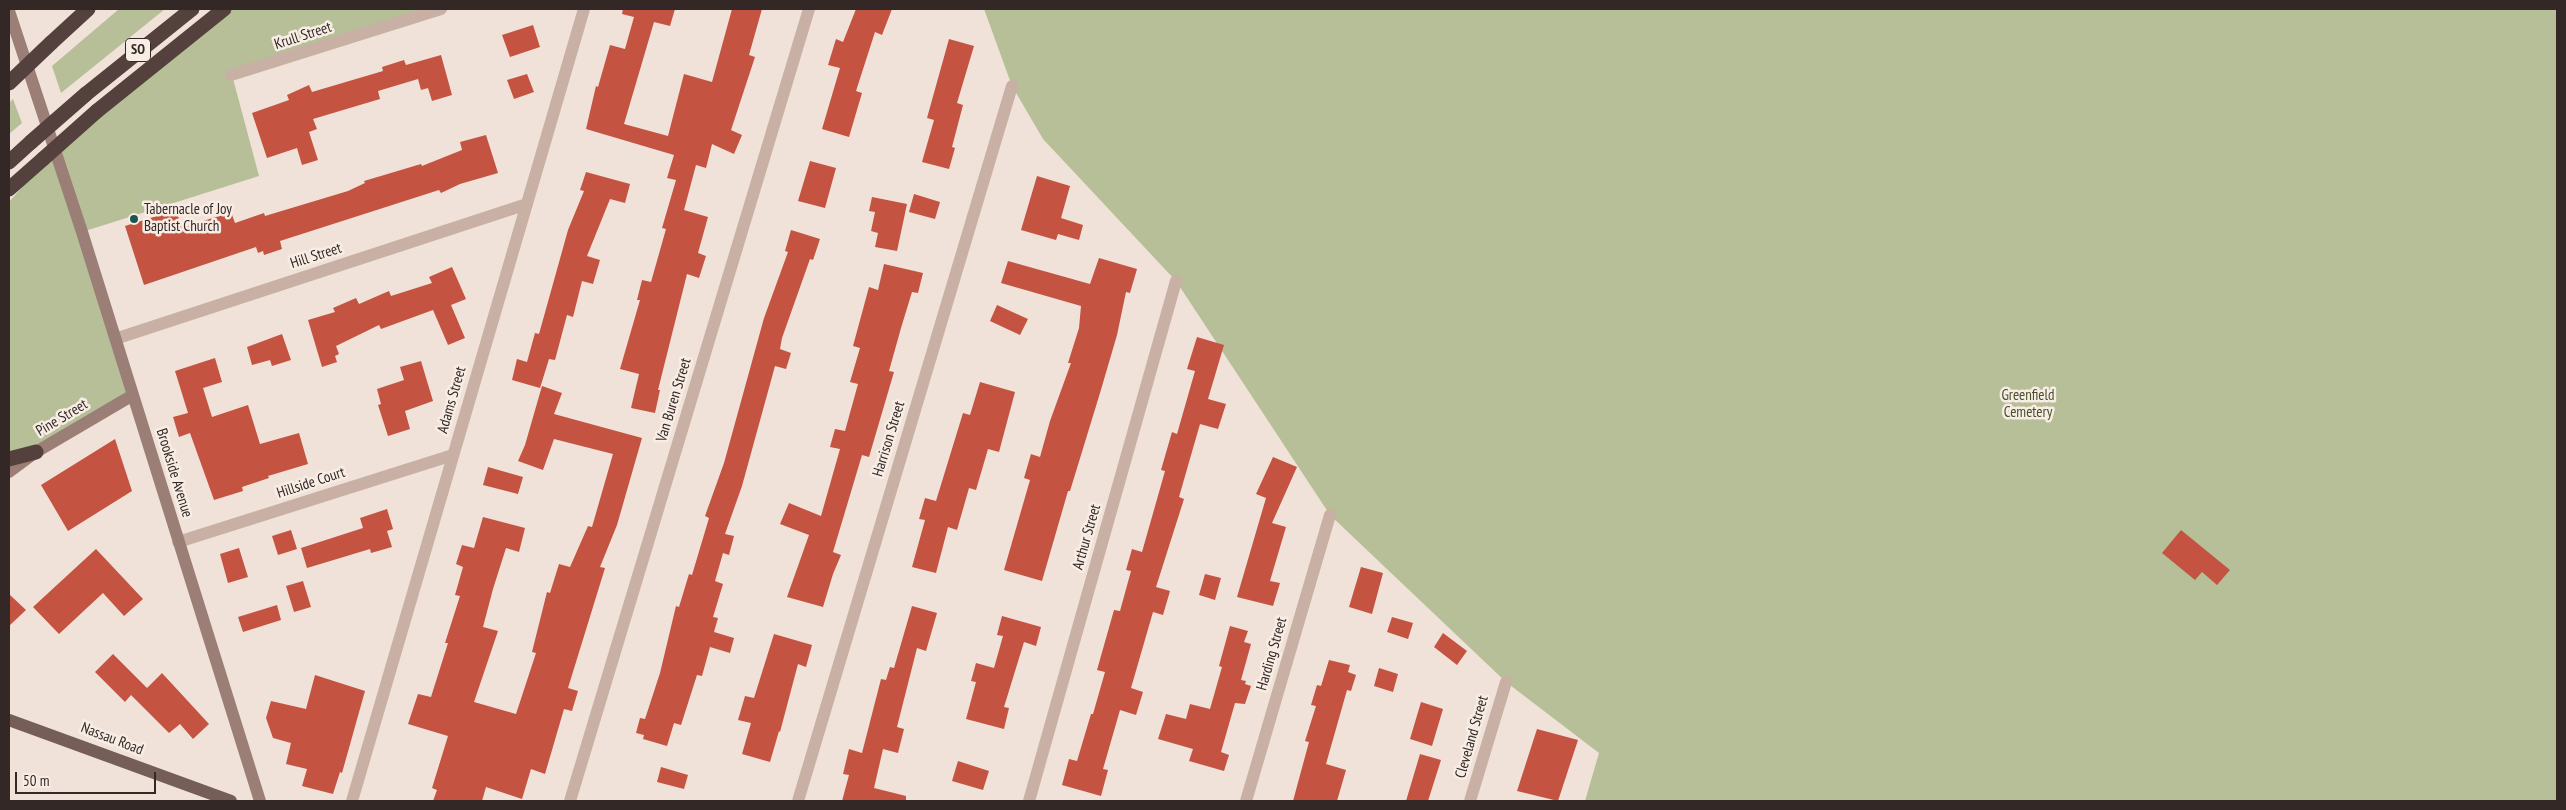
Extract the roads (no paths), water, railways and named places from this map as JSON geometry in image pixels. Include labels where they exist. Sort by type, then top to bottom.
[{"type":"highway","points":[[9,83],[88,9]]},
{"type":"highway","name":"SO","points":[[9,162],[86,94],[192,9]]},
{"type":"highway","points":[[9,189],[50,157],[97,111],[224,9]]},
{"type":"highway","points":[[9,459],[36,452]]},
{"type":"main road","name":"Brookside Avenue","points":[[9,11],[50,157],[115,339],[260,801]]},
{"type":"main road","name":"Pine Street","points":[[9,472],[36,452],[133,395]]},
{"type":"main road","name":"Nassau Road","points":[[9,720],[231,801]]},
{"type":"street","name":"Krull Street","points":[[231,75],[441,9]]},
{"type":"street","name":"Adams Street","points":[[352,801],[584,9]]},
{"type":"street","name":"Van Buren Street","points":[[570,801],[809,9]]},
{"type":"street","name":"Harrison Street","points":[[798,801],[1012,86]]},
{"type":"street","name":"Hill Street","points":[[115,339],[526,204]]},
{"type":"street","name":"Arthur Street","points":[[1029,801],[1176,281]]},
{"type":"street","name":"Hillside Court","points":[[178,542],[453,455]]},
{"type":"street","name":"Harding Street","points":[[1246,801],[1330,515]]},
{"type":"street","name":"Cleveland Street","points":[[1470,801],[1506,682]]},
{"type":"place","name":"Tabernacle of Joy Baptist Church","points":[[134,219]]},
{"type":"park label","name":"Greenfield Cemetery","points":[[2028,404]]}]
